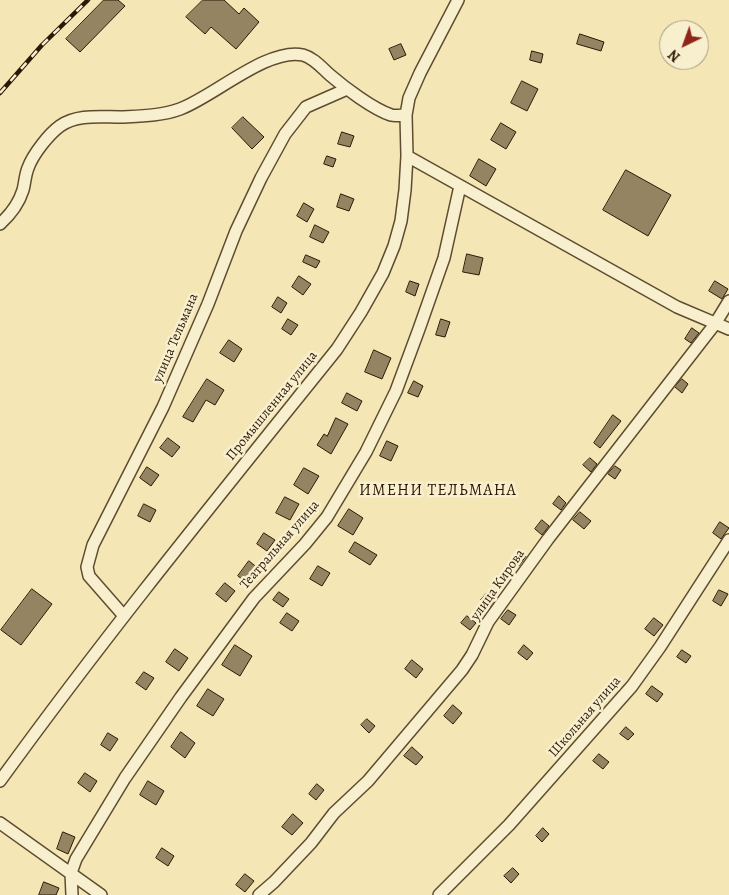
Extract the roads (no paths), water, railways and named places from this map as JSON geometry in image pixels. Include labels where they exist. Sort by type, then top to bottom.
[{"type":"street","name":"Промышленная улица","points":[[0,781],[53,707],[337,349],[361,312],[383,273],[394,246],[401,221],[407,156],[406,115],[409,98],[458,0]]},
{"type":"street","points":[[0,224],[18,201],[23,191],[28,167],[39,149],[51,134],[62,125],[72,120],[91,117],[138,116],[170,112],[194,103],[261,64],[280,57],[302,55],[312,58],[347,89],[392,115],[406,115]]},
{"type":"street","name":"улица Тельмана","points":[[124,616],[88,576],[87,567],[93,545],[163,407],[208,304],[236,231],[281,141],[299,114],[306,108],[347,89]]},
{"type":"street","points":[[407,156],[677,307],[729,329]]},
{"type":"street","name":"Театральная улица","points":[[72,895],[71,872],[76,859],[125,778],[181,697],[254,598],[305,544],[327,517],[366,452],[396,391],[444,258],[460,186]]},
{"type":"street","name":"улица Кирова","points":[[259,895],[311,843],[334,813],[368,781],[462,670],[472,655],[488,622],[548,539],[715,324],[729,301]]},
{"type":"street","name":"Школьная улица","points":[[440,895],[509,824],[632,686],[660,647],[729,540]]},
{"type":"street","points":[[0,823],[101,895]]},
{"type":"railway","points":[[0,93],[42,45],[88,0]]},
{"type":"district","name":"ИМЕНИ ТЕЛЬМАНА","points":[[438,491]]}]
